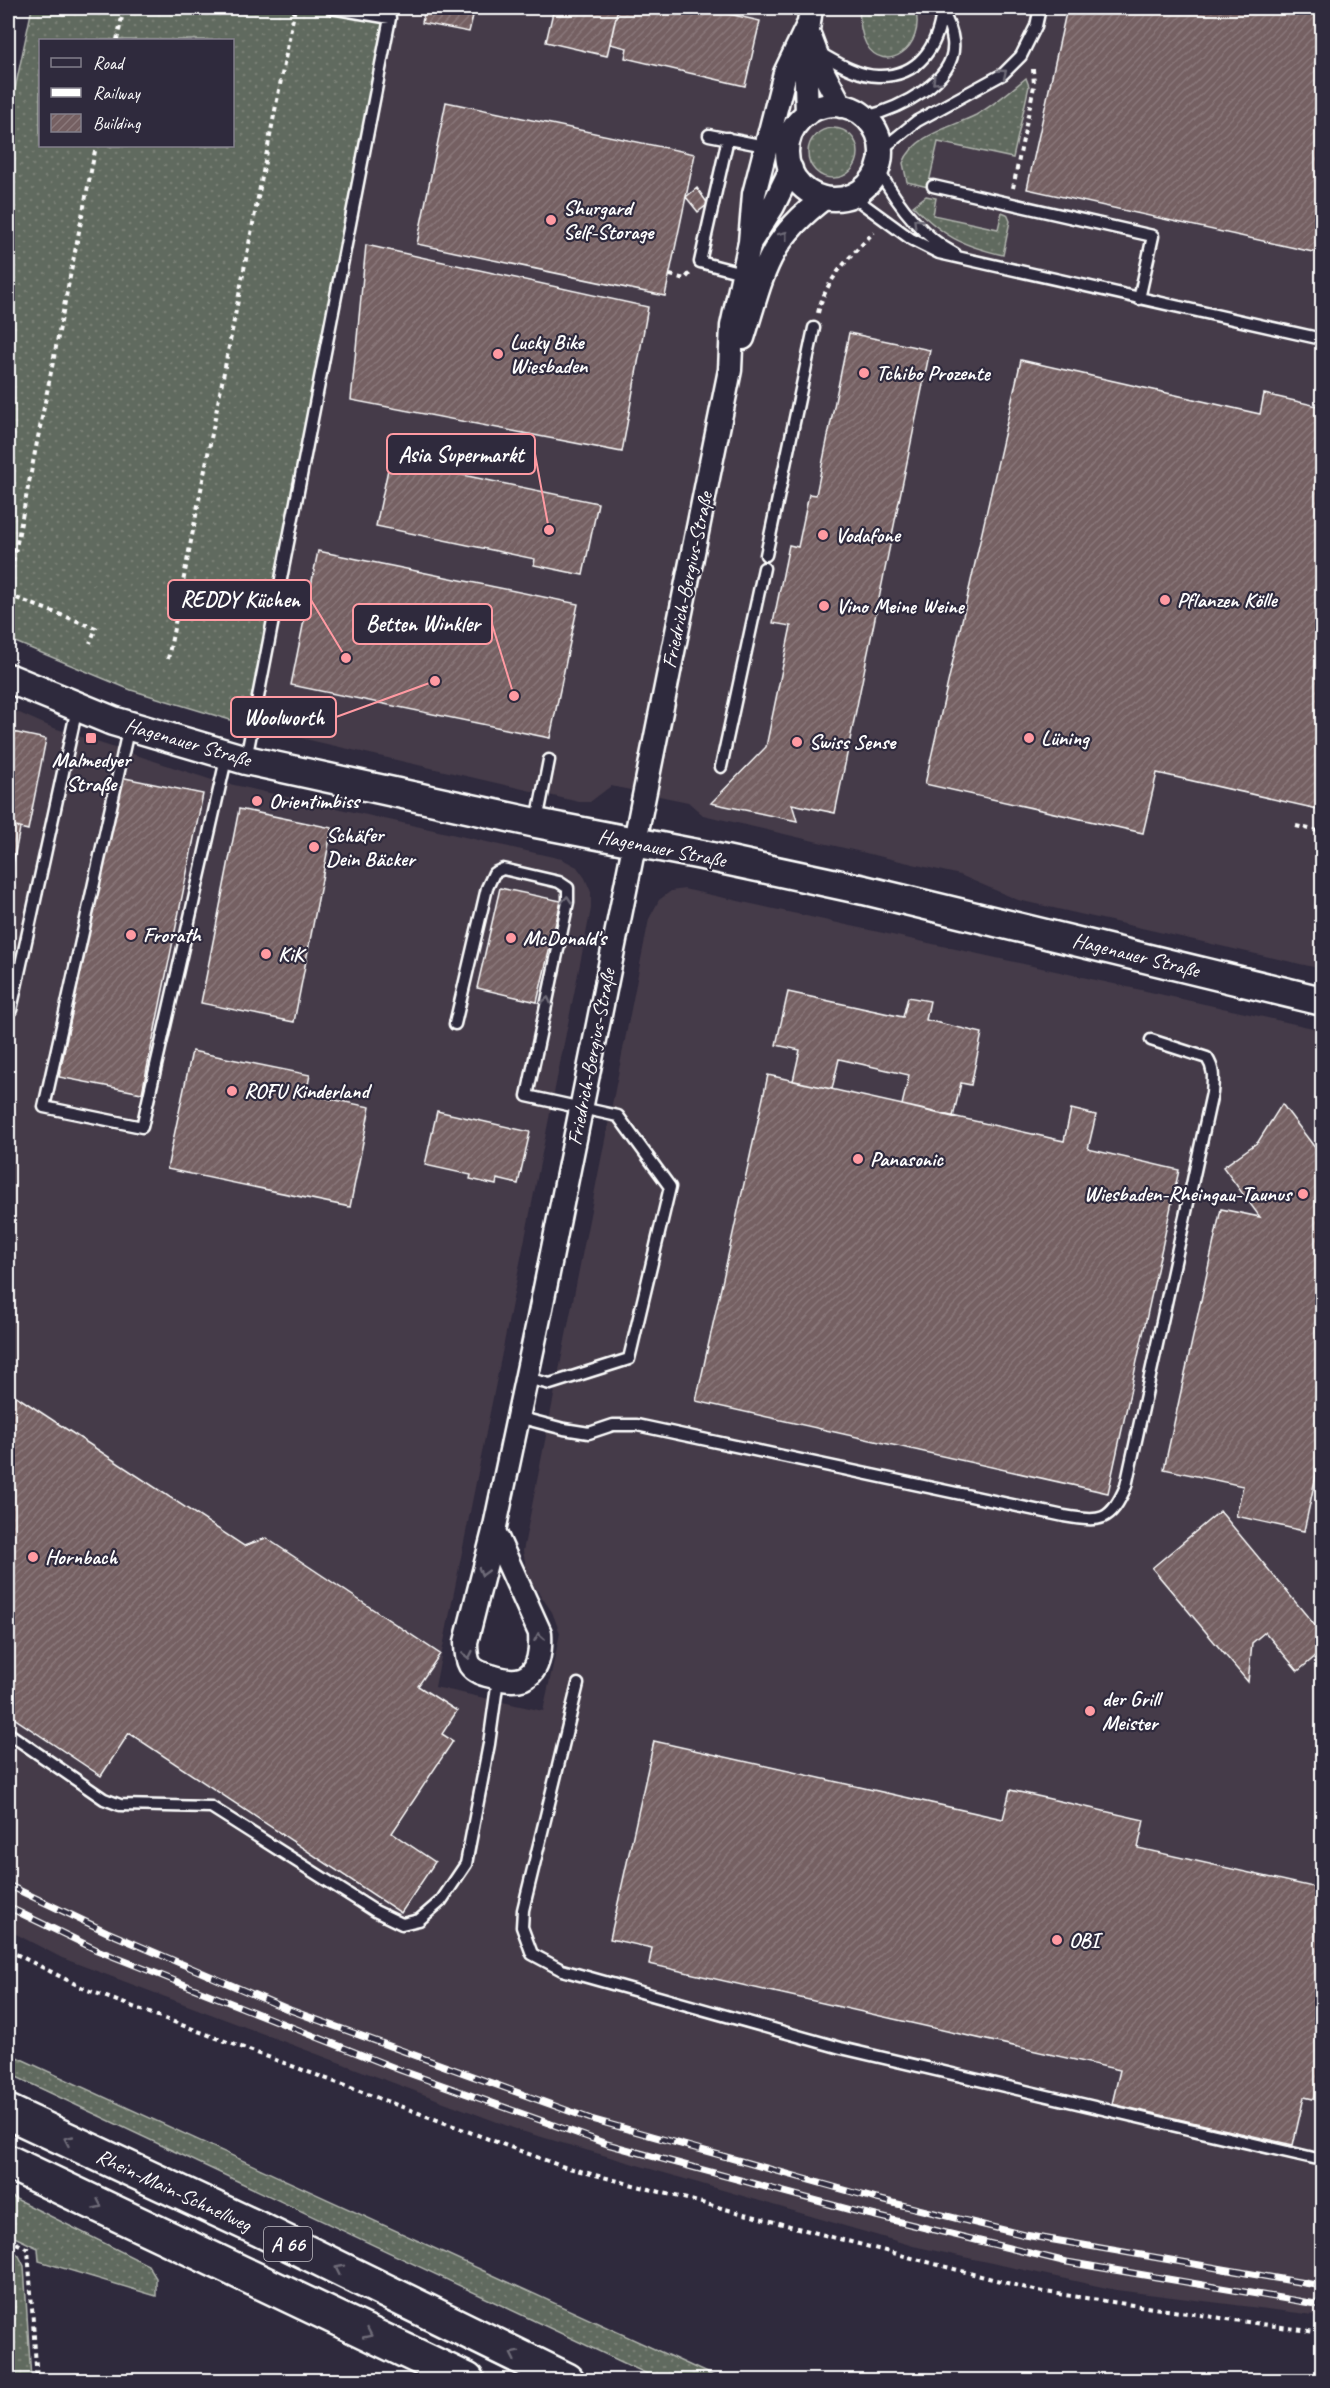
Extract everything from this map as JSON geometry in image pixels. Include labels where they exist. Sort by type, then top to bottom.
[{"type":"highway","name":"Rhein-Main-Schnellweg","points":[[8,2112],[259,2229],[567,2380]]},
{"type":"highway","name":"A 66","points":[[8,2162],[467,2380]]},
{"type":"street","points":[[809,17],[815,50],[841,106]]},
{"type":"street","points":[[791,169],[796,180],[804,188],[824,198],[837,199],[852,196],[871,182],[880,160],[879,138],[865,117],[841,106],[823,107],[807,114],[804,74],[809,17]]},
{"type":"street","name":"Friedrich-Bergius-Straße","points":[[498,1679],[479,1673],[471,1665],[466,1653],[472,1613],[494,1531],[518,1417],[730,370],[732,326],[750,242],[754,194],[777,145],[784,73],[809,17]]},
{"type":"street","name":"Friedrich-Bergius-Straße","points":[[777,145],[807,114]]},
{"type":"street","name":"Friedrich-Bergius-Straße","points":[[750,242],[773,206],[791,169],[788,158],[777,145]]},
{"type":"street","name":"Friedrich-Bergius-Straße","points":[[730,370],[768,259],[794,222],[824,198]]},
{"type":"street","name":"Hagenauer Straße","points":[[8,678],[77,708],[236,757],[536,823],[864,890],[1323,1001]]},
{"type":"street","points":[[494,1531],[508,1568],[529,1606],[540,1633],[541,1648],[537,1669],[530,1676],[515,1681],[498,1679]]},
{"type":"lane","points":[[129,725],[44,1107],[142,1127],[236,757],[390,18],[331,8]]},
{"type":"lane","points":[[968,261],[935,241],[902,206],[880,160],[917,121],[1003,74],[1021,56],[1036,26],[1040,8]]},
{"type":"lane","points":[[815,50],[861,73],[878,77],[894,75],[915,65],[931,49],[940,32],[942,9]]},
{"type":"lane","points":[[865,117],[907,101],[938,81],[952,57],[953,43],[942,9]]},
{"type":"lane","points":[[709,135],[777,145]]},
{"type":"lane","points":[[728,138],[700,261],[742,273]]},
{"type":"lane","points":[[933,186],[1153,236],[1139,299]]},
{"type":"lane","points":[[852,196],[921,245],[939,253],[1323,339]]},
{"type":"lane","points":[[766,555],[814,328]]},
{"type":"lane","points":[[722,767],[764,568]]},
{"type":"lane","points":[[11,1010],[77,708]]},
{"type":"lane","points":[[536,823],[549,759]]},
{"type":"lane","points":[[455,1024],[487,888],[494,873],[503,869],[559,882],[568,888],[568,902],[527,1096],[618,1116],[670,1187],[629,1359],[550,1384],[526,1378]]},
{"type":"lane","points":[[518,1417],[589,1433],[613,1425],[637,1425],[1064,1516],[1092,1521],[1103,1518],[1113,1511],[1126,1486],[1212,1094],[1212,1066],[1207,1059],[1151,1040]]},
{"type":"lane","points":[[8,1733],[104,1799],[120,1805],[211,1807],[375,1911],[402,1924],[418,1920],[441,1901],[466,1864],[489,1744],[498,1679]]},
{"type":"lane","points":[[578,1684],[523,1910],[522,1927],[532,1954],[562,1970],[841,2048],[1323,2160]]},
{"type":"path","points":[[117,39],[124,8]]},
{"type":"path","points":[[168,659],[295,8]]},
{"type":"path","points":[[1012,195],[1034,86],[1032,65]]},
{"type":"path","points":[[8,588],[96,147]]},
{"type":"path","points":[[814,328],[822,296],[840,267],[875,231]]},
{"type":"path","points":[[8,595],[96,628],[90,642]]},
{"type":"path","points":[[1296,826],[1323,832]]},
{"type":"path","points":[[8,1950],[85,1989],[561,2166],[1038,2291],[1323,2333]]},
{"type":"path","points":[[8,2239],[28,2248],[37,2380]]},
{"type":"shaded area","points":[[394,8],[1322,8],[1322,969],[1018,900],[960,875],[703,815],[688,802],[611,786],[590,802],[579,802],[257,728]]},
{"type":"shaded area","points":[[8,708],[51,727],[212,780],[562,859],[577,867],[585,878],[591,892],[591,909],[435,1687],[543,1711],[560,1633],[552,1612],[528,1577],[523,1551],[649,919],[659,900],[671,891],[684,889],[1322,1030],[1322,2316],[1116,2290],[913,2246],[521,2131],[62,1958],[8,1930]]},
{"type":"green space","points":[[32,8],[394,8],[257,728],[131,690],[8,639],[8,122]]},
{"type":"green space","points":[[859,8],[915,8],[917,22],[915,35],[910,45],[902,53],[893,57],[883,57],[874,53],[866,44],[863,35]]},
{"type":"green space","points":[[1026,78],[1029,86],[1013,158],[938,142],[928,187],[907,182],[903,163],[916,145],[934,133],[983,111]]},
{"type":"green space","points":[[833,128],[851,135],[858,153],[851,171],[833,178],[815,171],[808,153],[815,135]]},
{"type":"green space","points":[[926,196],[936,198],[933,215],[998,229],[1002,212],[1007,214],[1010,221],[1003,255],[964,243],[944,232],[913,206]]},
{"type":"green space","points":[[8,2053],[722,2380],[660,2380],[8,2073]]},
{"type":"green space","points":[[8,2195],[148,2265],[156,2278],[156,2296],[39,2261],[38,2248],[8,2234]]},
{"type":"green space","points":[[8,2245],[19,2256],[24,2266],[31,2380],[8,2380]]},
{"type":"building","points":[[425,8],[475,8],[469,32],[422,23]]},
{"type":"building","points":[[554,8],[618,8],[607,56],[546,42]]},
{"type":"building","points":[[618,8],[703,8],[760,21],[745,86],[625,58],[627,48],[610,44]]},
{"type":"building","points":[[1067,8],[1322,8],[1322,254],[1027,189]]},
{"type":"building","name":"Shurgard Self-Storage","points":[[446,102],[695,154],[665,296],[417,244]]},
{"type":"building","points":[[697,188],[708,204],[698,212],[686,197]]},
{"type":"building","name":"Lucky Bike Wiesbaden","points":[[366,245],[648,307],[622,452],[351,400]]},
{"type":"building","points":[[849,333],[930,350],[835,813],[792,804],[797,821],[711,803],[766,747],[791,626],[773,623],[789,545],[798,547],[809,494],[816,495]]},
{"type":"building","points":[[1021,360],[1260,414],[1264,394],[1322,407],[1322,810],[1157,773],[1143,833],[925,784]]},
{"type":"building","points":[[390,460],[598,503],[583,575],[534,565],[535,559],[376,526]]},
{"type":"building","points":[[318,551],[578,604],[550,738],[291,685]]},
{"type":"building","points":[[8,731],[46,739],[28,830],[8,825]]},
{"type":"building","name":"Frorath","points":[[120,777],[203,794],[142,1093],[59,1077]]},
{"type":"building","points":[[239,809],[332,828],[294,1022],[201,1003]]},
{"type":"building","points":[[8,825],[20,828],[8,889]]},
{"type":"building","points":[[500,888],[561,901],[537,1002],[477,988]]},
{"type":"building","points":[[788,992],[903,1017],[908,997],[930,1001],[926,1020],[982,1033],[971,1085],[961,1083],[953,1117],[902,1105],[909,1075],[839,1059],[832,1089],[793,1081],[800,1050],[776,1045]]},
{"type":"building","points":[[192,1051],[310,1075],[306,1094],[370,1107],[350,1207],[167,1169]]},
{"type":"building","points":[[768,1075],[1064,1141],[1071,1109],[1096,1115],[1088,1149],[1179,1170],[1108,1493],[696,1401]]},
{"type":"building","points":[[1282,1104],[1322,1157],[1322,1448],[1304,1531],[1236,1516],[1243,1486],[1164,1469],[1221,1209],[1260,1217],[1223,1167],[1258,1142]]},
{"type":"building","points":[[437,1111],[530,1132],[518,1184],[497,1179],[496,1185],[470,1179],[471,1175],[425,1165]]},
{"type":"building","points":[[10,1392],[244,1546],[266,1538],[440,1654],[418,1686],[457,1711],[442,1734],[453,1741],[392,1833],[435,1862],[401,1913],[129,1733],[101,1776],[8,1714],[8,1396]]},
{"type":"building","points":[[1220,1511],[1322,1634],[1322,1651],[1298,1671],[1265,1632],[1252,1643],[1248,1682],[1152,1568]]},
{"type":"building","points":[[654,1741],[1003,1819],[1010,1790],[1144,1820],[1138,1848],[1322,1889],[1322,2101],[1304,2097],[1293,2145],[1112,2104],[1120,2070],[649,1964],[652,1948],[610,1939]]},
{"type":"railway","points":[[8,1885],[107,1932],[290,2010],[591,2119],[877,2199],[1025,2235],[1322,2286]]},
{"type":"railway","points":[[8,1907],[97,1950],[400,2070],[607,2144],[851,2210],[1067,2262],[1322,2305]]},
{"type":"place","name":"Shurgard Self-Storage","points":[[551,220]]},
{"type":"place","name":"Lucky Bike Wiesbaden","points":[[498,354]]},
{"type":"place","name":"Tchibo Prozente","points":[[864,373]]},
{"type":"place","name":"Asia Supermarkt","points":[[549,530]]},
{"type":"place","name":"Vodafone","points":[[823,535]]},
{"type":"place","name":"Pflanzen Kölle","points":[[1165,600]]},
{"type":"place","name":"Vino Meine Weine","points":[[824,606]]},
{"type":"place","name":"REDDY Küchen","points":[[346,658]]},
{"type":"place","name":"Woolworth","points":[[435,681]]},
{"type":"place","name":"Betten Winkler","points":[[514,696]]},
{"type":"place","name":"Malmedyer Straße","points":[[91,738]]},
{"type":"place","name":"Lüning","points":[[1029,738]]},
{"type":"place","name":"Swiss Sense","points":[[797,742]]},
{"type":"place","name":"Orientimbiss","points":[[257,801]]},
{"type":"place","name":"Schäfer Dein Bäcker","points":[[314,847]]},
{"type":"place","name":"Frorath","points":[[131,935]]},
{"type":"place","name":"McDonald's","points":[[511,938]]},
{"type":"place","name":"KiK","points":[[266,954]]},
{"type":"place","name":"ROFU Kinderland","points":[[232,1091]]},
{"type":"place","name":"Panasonic","points":[[858,1159]]},
{"type":"place","name":"Wiesbaden-Rheingau-Taunus","points":[[1303,1194]]},
{"type":"place","name":"Hornbach","points":[[33,1557]]},
{"type":"place","name":"der Grill Meister","points":[[1090,1711]]},
{"type":"place","name":"OBI","points":[[1057,1940]]}]
